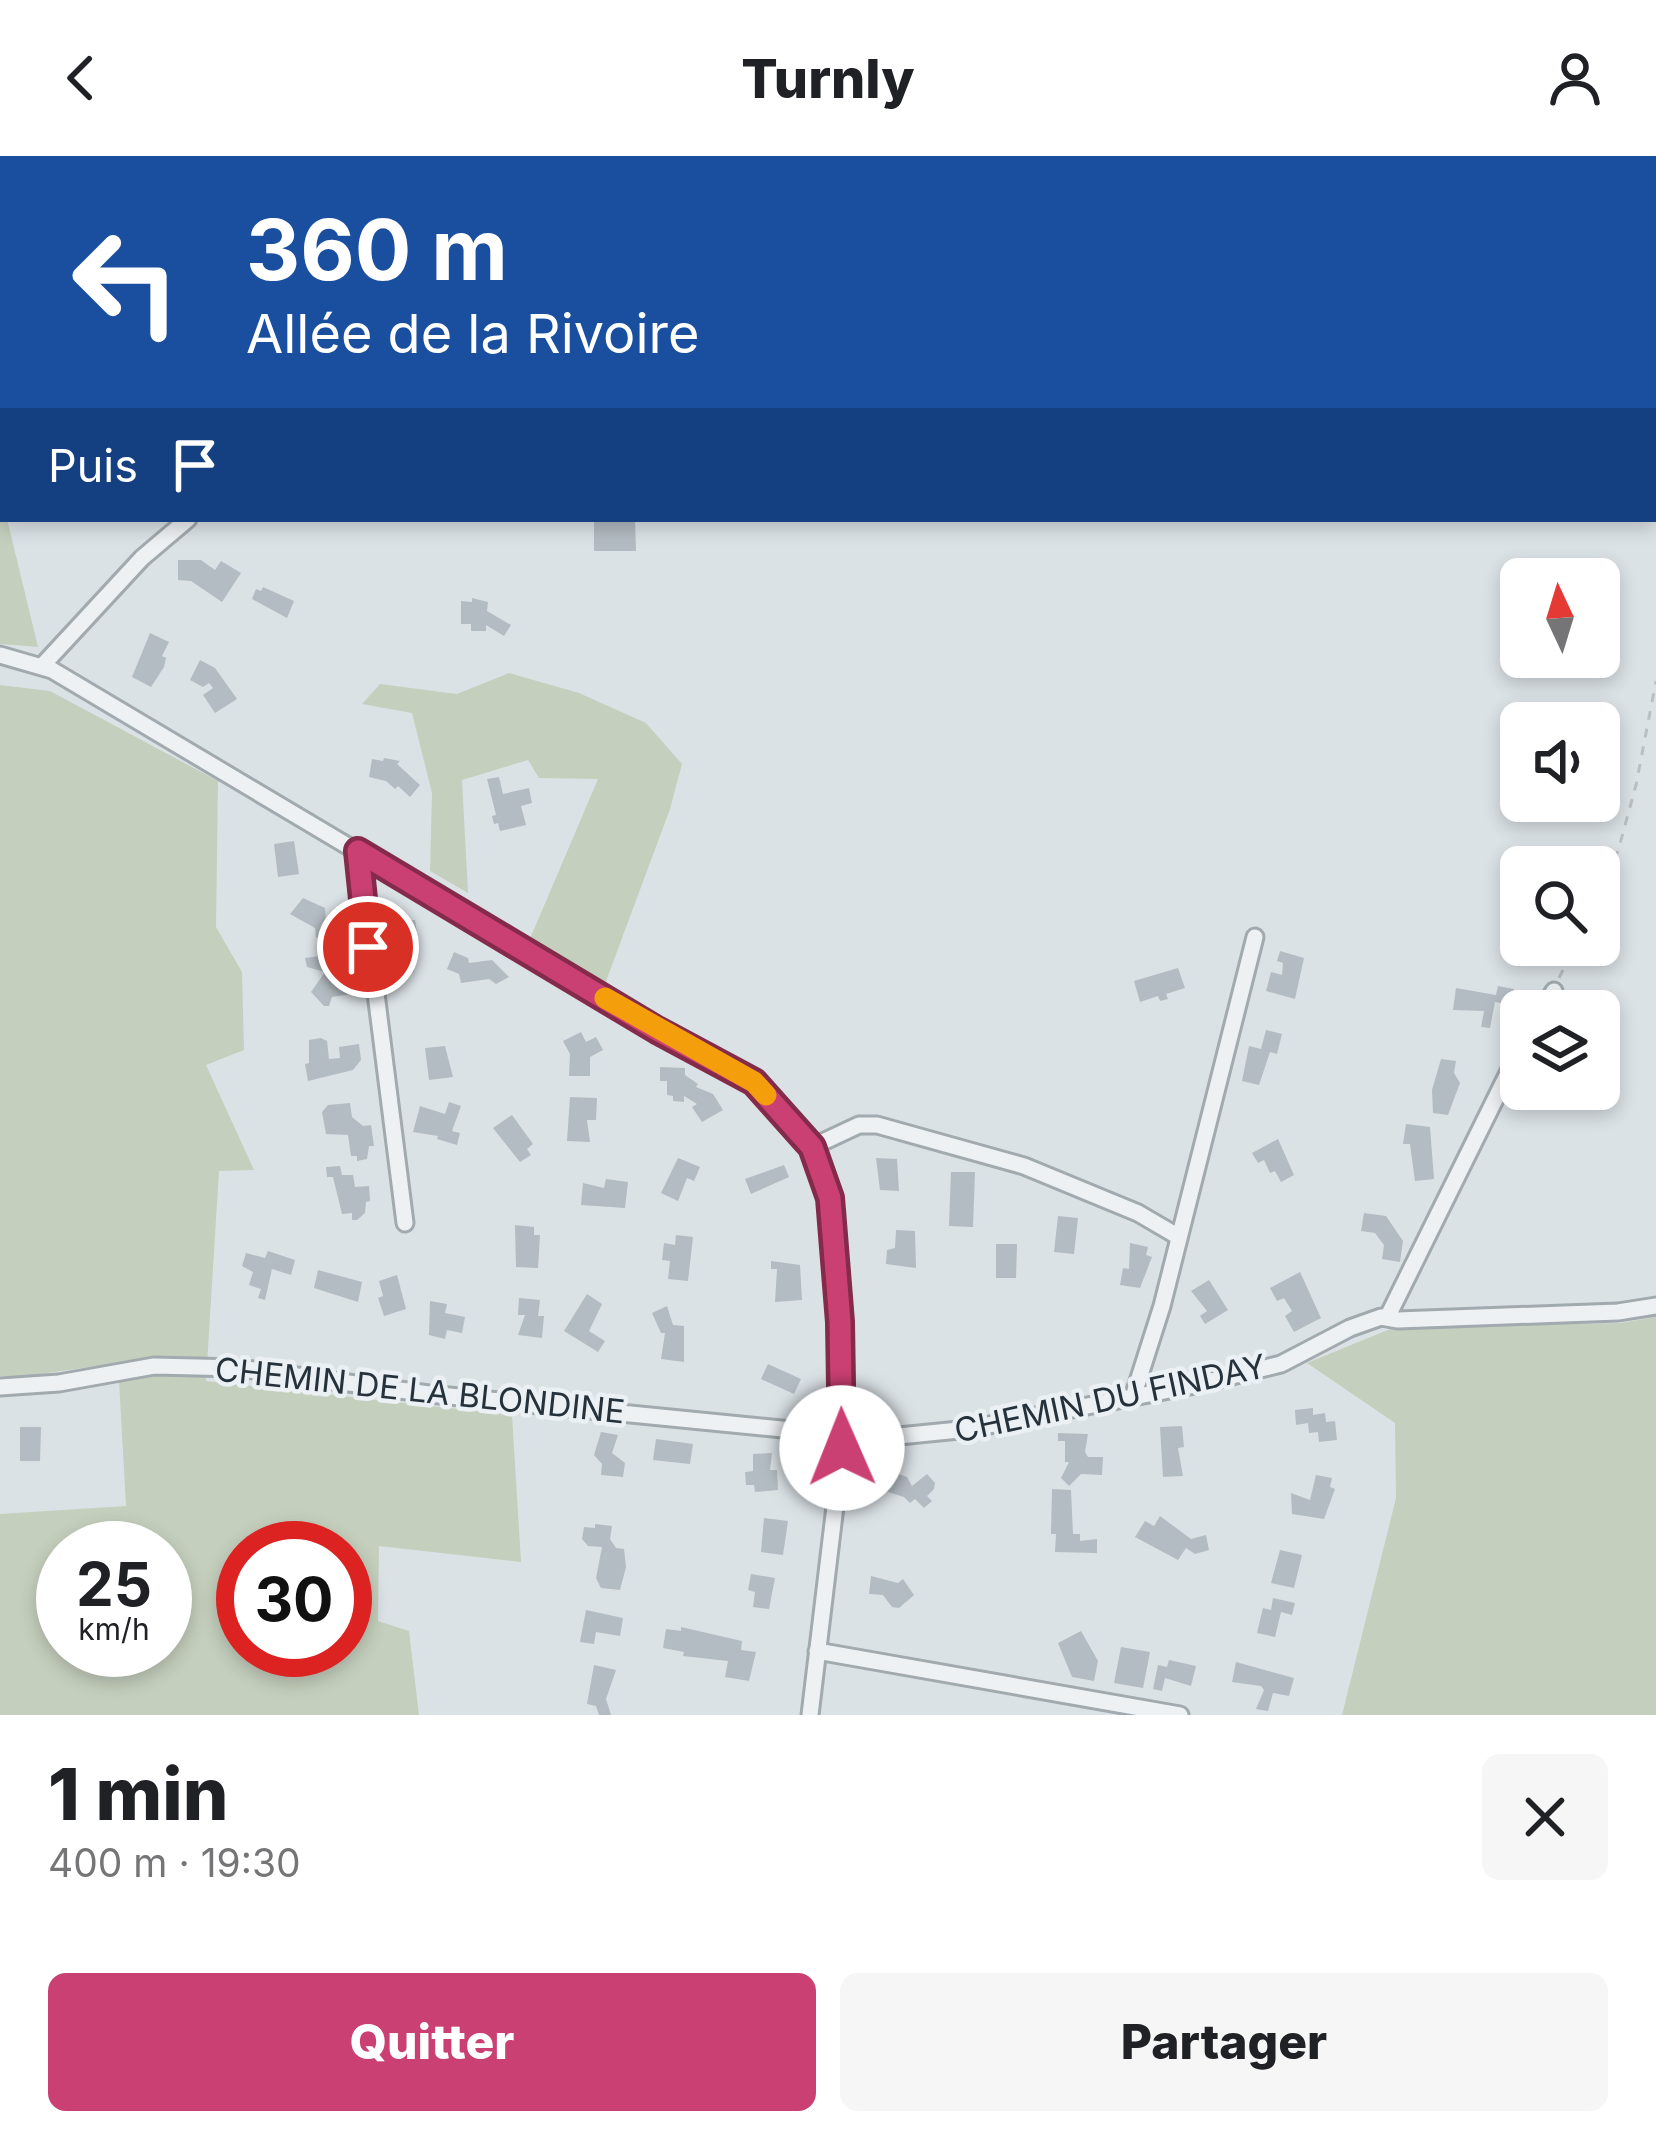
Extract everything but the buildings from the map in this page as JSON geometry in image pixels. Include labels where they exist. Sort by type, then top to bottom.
[{"type":"street","points":[[34,665],[184,522]]},
{"type":"street","points":[[1,656],[34,665],[657,1030],[754,1082],[812,1147],[830,1198],[840,1322],[842,1435],[810,1715]]},
{"type":"street","points":[[358,851],[405,1223]]},
{"type":"street","points":[[1133,1397],[1255,937]]},
{"type":"street","points":[[1387,1318],[1500,1089]]},
{"type":"street","points":[[812,1147],[859,1125],[877,1125],[1024,1166],[1138,1213],[1179,1237]]},
{"type":"street","name":"CHEMIN DU FINDAY","points":[[842,1435],[937,1434],[1133,1397],[1281,1364],[1350,1328],[1387,1318],[1618,1312],[1656,1306]]},
{"type":"street","name":"CHEMIN DE LA BLONDINE","points":[[0,1387],[59,1383],[154,1366],[239,1368],[429,1394],[842,1435]]},
{"type":"street","points":[[818,1651],[1180,1715]]},
{"type":"path","points":[[1619,846],[1656,681]]},
{"type":"green space","points":[[0,522],[8,522],[38,647],[0,644]]},
{"type":"green space","points":[[509,673],[579,693],[646,723],[682,764],[605,984],[529,941],[598,779],[539,778],[528,760],[462,780],[468,893],[430,871],[432,793],[412,713],[362,704],[380,684],[457,694]]},
{"type":"green space","points":[[0,685],[50,691],[218,781],[216,927],[242,972],[244,1050],[206,1065],[254,1170],[219,1171],[206,1381],[512,1415],[521,1562],[379,1546],[378,1621],[409,1631],[419,1715],[0,1715],[0,1514],[126,1506],[118,1363],[0,1376]]},
{"type":"green space","points":[[1656,1317],[1656,1715],[1342,1715],[1396,1498],[1395,1423],[1307,1363],[1395,1327],[1620,1323]]},
{"type":"slow traffic","points":[[605,998],[754,1082],[766,1095]]},
{"type":"route","points":[[368,947],[358,851],[657,1030],[754,1082],[812,1147],[830,1198],[840,1322],[842,1448]]}]
